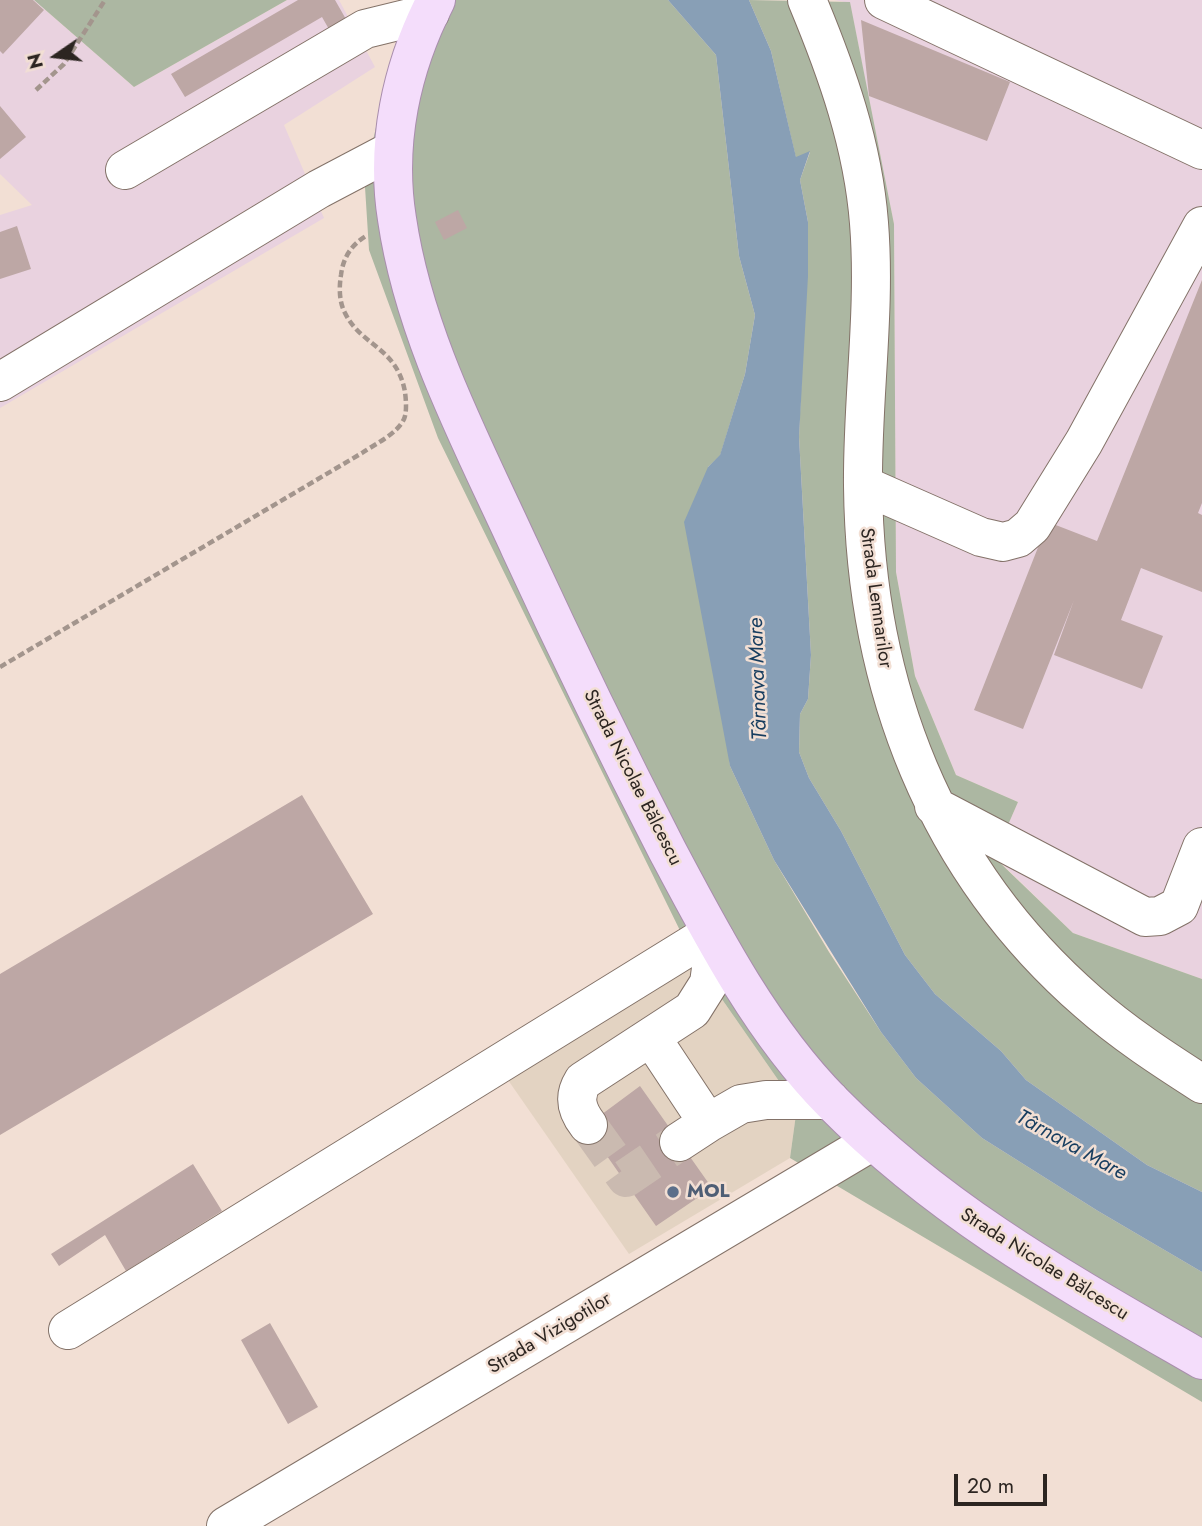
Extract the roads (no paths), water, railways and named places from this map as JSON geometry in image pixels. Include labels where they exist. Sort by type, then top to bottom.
[{"type":"main road","name":"Strada Nicolae Bălcescu","points":[[433,6],[401,93],[393,150],[396,217],[417,305],[461,418],[611,740],[713,936],[760,1009],[830,1100],[873,1141],[959,1213],[1025,1258],[1202,1360]]},
{"type":"street","name":"Strada Lemnarilor","points":[[807,0],[848,109],[861,166],[869,222],[871,274],[863,485],[869,582],[885,676],[904,733],[934,806],[971,872],[1005,916],[1042,958],[1087,1002],[1142,1046],[1202,1084]]},
{"type":"street","points":[[884,0],[1202,150]]},
{"type":"street","points":[[125,170],[365,29],[433,6]]},
{"type":"street","points":[[0,382],[319,189],[393,150]]},
{"type":"street","points":[[863,485],[981,537],[1003,542],[1018,538],[1032,526],[1084,442],[1202,226]]},
{"type":"street","points":[[934,806],[1145,917],[1160,916],[1179,906],[1202,847]]},
{"type":"street","points":[[692,1010],[709,983],[713,936]]},
{"type":"street","points":[[68,1329],[713,936]]},
{"type":"street","points":[[588,1125],[578,1107],[578,1088],[583,1081],[692,1010],[718,1001],[737,1002],[760,1009]]},
{"type":"street","points":[[651,1037],[694,1133],[741,1104],[766,1100],[830,1100]]},
{"type":"street","name":"Strada Vizigotilor","points":[[226,1526],[873,1141]]},
{"type":"water","name":"Târnava Mare","points":[[668,0],[749,0],[771,51],[796,157],[810,151],[800,180],[808,222],[808,276],[799,437],[811,655],[808,699],[800,714],[799,752],[809,778],[841,831],[905,955],[935,994],[1001,1051],[1026,1080],[1147,1165],[1202,1192],[1202,1272],[982,1138],[916,1078],[881,1032],[774,860],[730,766],[684,522],[708,467],[720,455],[745,374],[755,315],[739,256],[716,55]]},
{"type":"tunnel","points":[[588,1125],[626,1178],[679,1142]]},
{"type":"place","name":"MOL","points":[[673,1192]]}]
